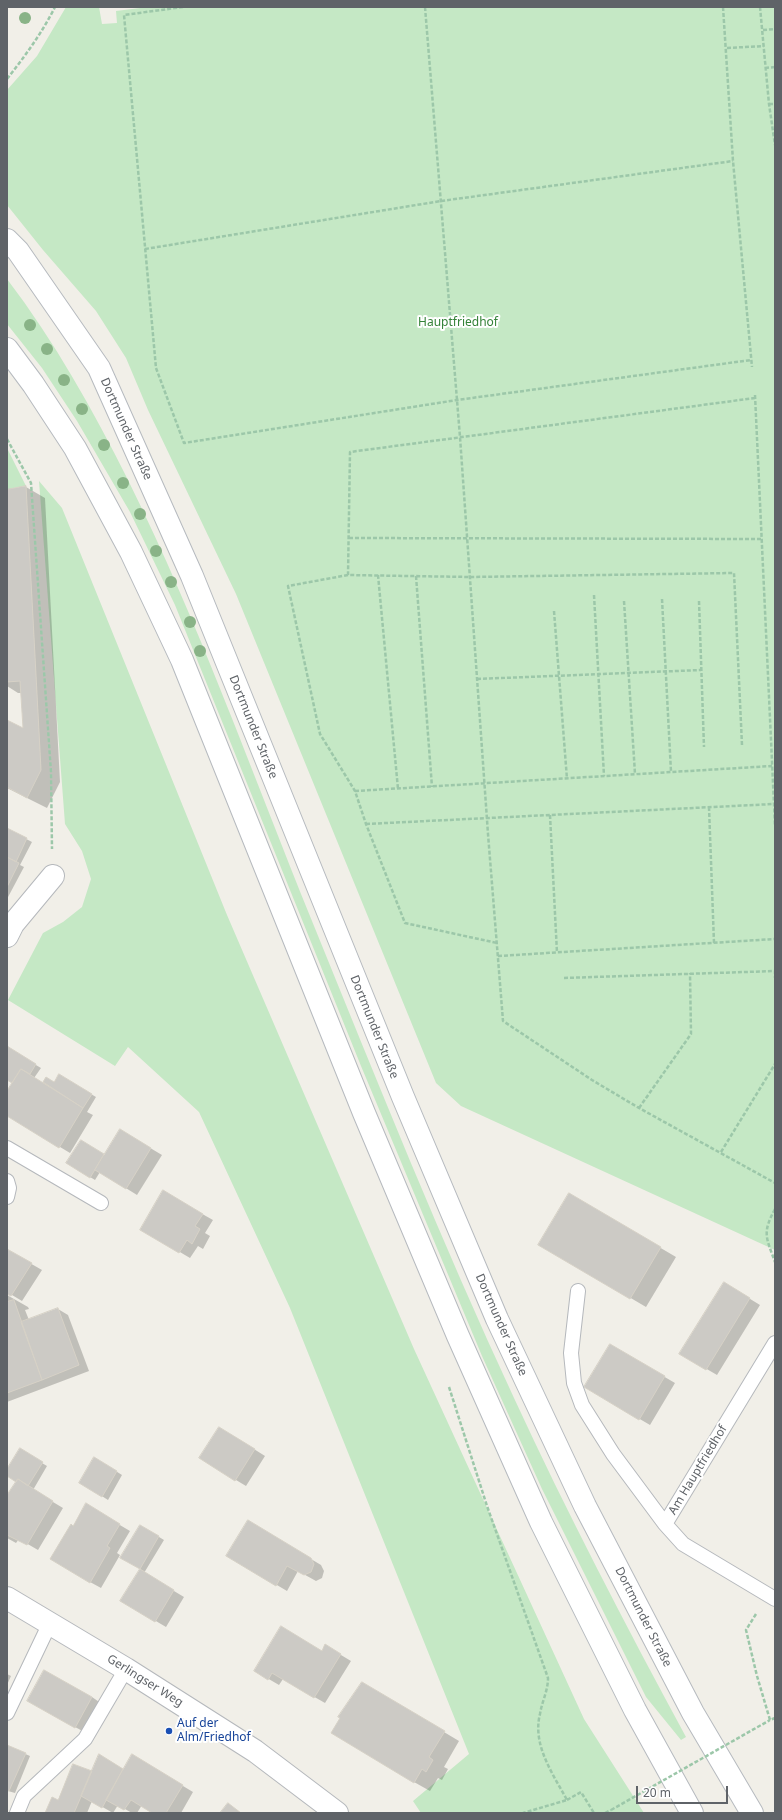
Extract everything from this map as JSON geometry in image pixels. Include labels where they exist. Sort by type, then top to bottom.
[{"type":"main road","name":"Dortmunder Straße","points":[[7,232],[13,245],[99,368],[192,576],[403,1097],[497,1319],[585,1506],[692,1713],[752,1813]]},
{"type":"main road","points":[[7,349],[33,384],[75,448],[131,552],[182,660],[361,1106],[458,1336],[545,1529],[635,1710],[692,1813]]},
{"type":"main road","points":[[7,936],[13,924],[52,876]]},
{"type":"main road","name":"Gerlingser Weg","points":[[7,1598],[126,1669],[255,1751],[337,1813]]},
{"type":"lane","points":[[7,1148],[101,1203]]},
{"type":"lane","points":[[7,1181],[10,1188],[7,1197]]},
{"type":"lane","points":[[578,1291],[571,1353],[574,1383],[582,1404],[613,1454],[665,1524]]},
{"type":"lane","name":"Am Hauptfriedhof","points":[[771,1597],[683,1544],[665,1524],[775,1343]]},
{"type":"lane","points":[[7,1713],[50,1624]]},
{"type":"lane","points":[[17,1813],[24,1796],[85,1739],[126,1669]]},
{"type":"path","points":[[7,79],[28,52],[48,21],[55,7]]},
{"type":"path","points":[[184,7],[124,15],[156,368],[184,443],[457,400],[751,360]]},
{"type":"path","points":[[425,7],[460,437],[484,783],[503,1021],[592,1080],[639,1108],[775,1182]]},
{"type":"path","points":[[723,7],[733,161],[752,367]]},
{"type":"path","points":[[760,7],[765,68],[775,145]]},
{"type":"path","points":[[763,30],[775,29]]},
{"type":"path","points":[[726,48],[764,46]]},
{"type":"path","points":[[765,68],[775,67]]},
{"type":"path","points":[[769,104],[775,104]]},
{"type":"path","points":[[145,249],[441,201],[733,161]]},
{"type":"path","points":[[348,574],[350,452],[755,396],[775,826]]},
{"type":"path","points":[[7,439],[31,483],[51,772],[52,876]]},
{"type":"path","points":[[349,538],[762,539]]},
{"type":"path","points":[[497,943],[405,922],[366,824],[355,791],[320,734],[288,586],[348,574],[470,576],[734,573],[742,745]]},
{"type":"path","points":[[378,575],[398,789]]},
{"type":"path","points":[[416,576],[432,787]]},
{"type":"path","points":[[594,595],[604,776]]},
{"type":"path","points":[[662,599],[667,671],[671,772]]},
{"type":"path","points":[[624,601],[635,774]]},
{"type":"path","points":[[699,601],[704,747]]},
{"type":"path","points":[[554,611],[567,779]]},
{"type":"path","points":[[477,679],[701,670]]},
{"type":"path","points":[[355,791],[772,766]]},
{"type":"path","points":[[366,824],[774,804]]},
{"type":"path","points":[[709,807],[714,943]]},
{"type":"path","points":[[550,815],[557,953]]},
{"type":"path","points":[[498,956],[775,939]]},
{"type":"path","points":[[564,978],[775,971],[775,978]]},
{"type":"path","points":[[639,1108],[691,1034],[690,974]]},
{"type":"path","points":[[721,1152],[774,1069],[775,1064]]},
{"type":"path","points":[[775,1209],[767,1224],[766,1239],[775,1262]]},
{"type":"path","points":[[448,1382],[487,1506],[548,1678],[548,1688],[540,1714],[537,1732],[545,1759],[567,1800]]},
{"type":"path","points":[[770,1720],[757,1676],[746,1630],[771,1597]]},
{"type":"path","points":[[605,1813],[775,1718]]},
{"type":"path","points":[[523,1813],[567,1800],[581,1792],[594,1813]]},
{"type":"green space","name":"Hauptfriedhof","points":[[66,7],[99,7],[102,24],[117,23],[116,11],[148,7],[775,7],[775,1250],[461,1106],[436,1083],[236,594],[148,410],[126,358],[96,311],[43,250],[7,205],[7,90],[37,56]]},
{"type":"green space","points":[[7,279],[41,327],[87,402],[115,454],[154,534],[202,643],[312,921],[410,1161],[461,1280],[514,1398],[576,1527],[686,1737],[681,1740],[646,1697],[542,1489],[482,1356],[361,1066],[175,605],[130,512],[77,421],[42,368],[7,324]]},
{"type":"green space","points":[[7,448],[26,486],[8,489]]},
{"type":"green space","points":[[39,481],[62,508],[227,915],[414,1349],[584,1719],[644,1813],[421,1813],[413,1801],[469,1754],[290,1308],[199,1112],[128,1047],[115,1066],[8,1000],[43,933],[63,922],[82,907],[91,879],[82,851],[65,824]]},
{"type":"building","points":[[26,486],[41,770],[27,798],[7,787],[7,720],[23,728],[20,681],[7,682],[7,487],[8,489]]},
{"type":"building","points":[[7,828],[27,838],[16,862],[7,857]]},
{"type":"building","points":[[7,857],[19,863],[7,887]]},
{"type":"building","points":[[7,1046],[36,1064],[30,1074],[21,1069],[12,1083],[7,1080]]},
{"type":"building","points":[[21,1069],[83,1108],[59,1148],[7,1116],[7,1091]]},
{"type":"building","points":[[59,1074],[92,1094],[83,1108],[43,1082],[46,1077],[54,1082]]},
{"type":"building","points":[[120,1129],[151,1148],[126,1189],[95,1170]]},
{"type":"building","points":[[81,1140],[104,1154],[90,1178],[66,1163]]},
{"type":"building","points":[[163,1190],[203,1214],[195,1226],[200,1229],[192,1244],[187,1240],[179,1253],[140,1230]]},
{"type":"building","points":[[569,1193],[661,1247],[630,1299],[538,1245]]},
{"type":"building","points":[[7,1249],[32,1263],[11,1296],[7,1294]]},
{"type":"building","points":[[724,1282],[750,1298],[706,1370],[679,1354]]},
{"type":"building","points":[[14,1300],[42,1380],[7,1393],[7,1302]]},
{"type":"building","points":[[58,1308],[79,1365],[42,1380],[21,1322]]},
{"type":"building","points":[[610,1344],[665,1376],[639,1420],[584,1387]]},
{"type":"building","points":[[219,1427],[255,1449],[235,1481],[199,1458]]},
{"type":"building","points":[[20,1448],[43,1462],[28,1486],[18,1479],[16,1482],[7,1476],[7,1469]]},
{"type":"building","points":[[94,1457],[117,1471],[102,1497],[79,1483]]},
{"type":"building","points":[[18,1479],[53,1501],[27,1545],[7,1535],[7,1495]]},
{"type":"building","points":[[86,1503],[120,1524],[107,1546],[110,1548],[90,1583],[50,1559],[71,1524],[73,1526]]},
{"type":"building","points":[[248,1520],[311,1558],[314,1564],[311,1572],[304,1575],[287,1566],[276,1586],[226,1556]]},
{"type":"building","points":[[140,1525],[159,1536],[140,1569],[120,1558]]},
{"type":"building","points":[[140,1569],[174,1590],[155,1622],[120,1601]]},
{"type":"building","points":[[281,1626],[322,1651],[325,1644],[341,1654],[314,1698],[272,1673],[268,1680],[254,1671]]},
{"type":"building","points":[[44,1670],[92,1697],[75,1728],[27,1701]]},
{"type":"building","points":[[362,1682],[445,1731],[429,1757],[433,1760],[426,1772],[422,1769],[414,1783],[331,1733],[340,1718],[338,1717]]},
{"type":"building","points":[[7,1745],[26,1753],[9,1791],[7,1790]]},
{"type":"building","points":[[99,1754],[123,1769],[102,1808],[81,1796]]},
{"type":"building","points":[[132,1754],[183,1785],[166,1813],[152,1813],[131,1800],[124,1810],[106,1800]]},
{"type":"building","points":[[73,1764],[92,1771],[74,1813],[45,1813],[52,1797],[58,1800]]},
{"type":"building","points":[[228,1803],[241,1813],[220,1813]]},
{"type":"place","name":"Auf der Alm/Friedhof","points":[[169,1731]]}]
